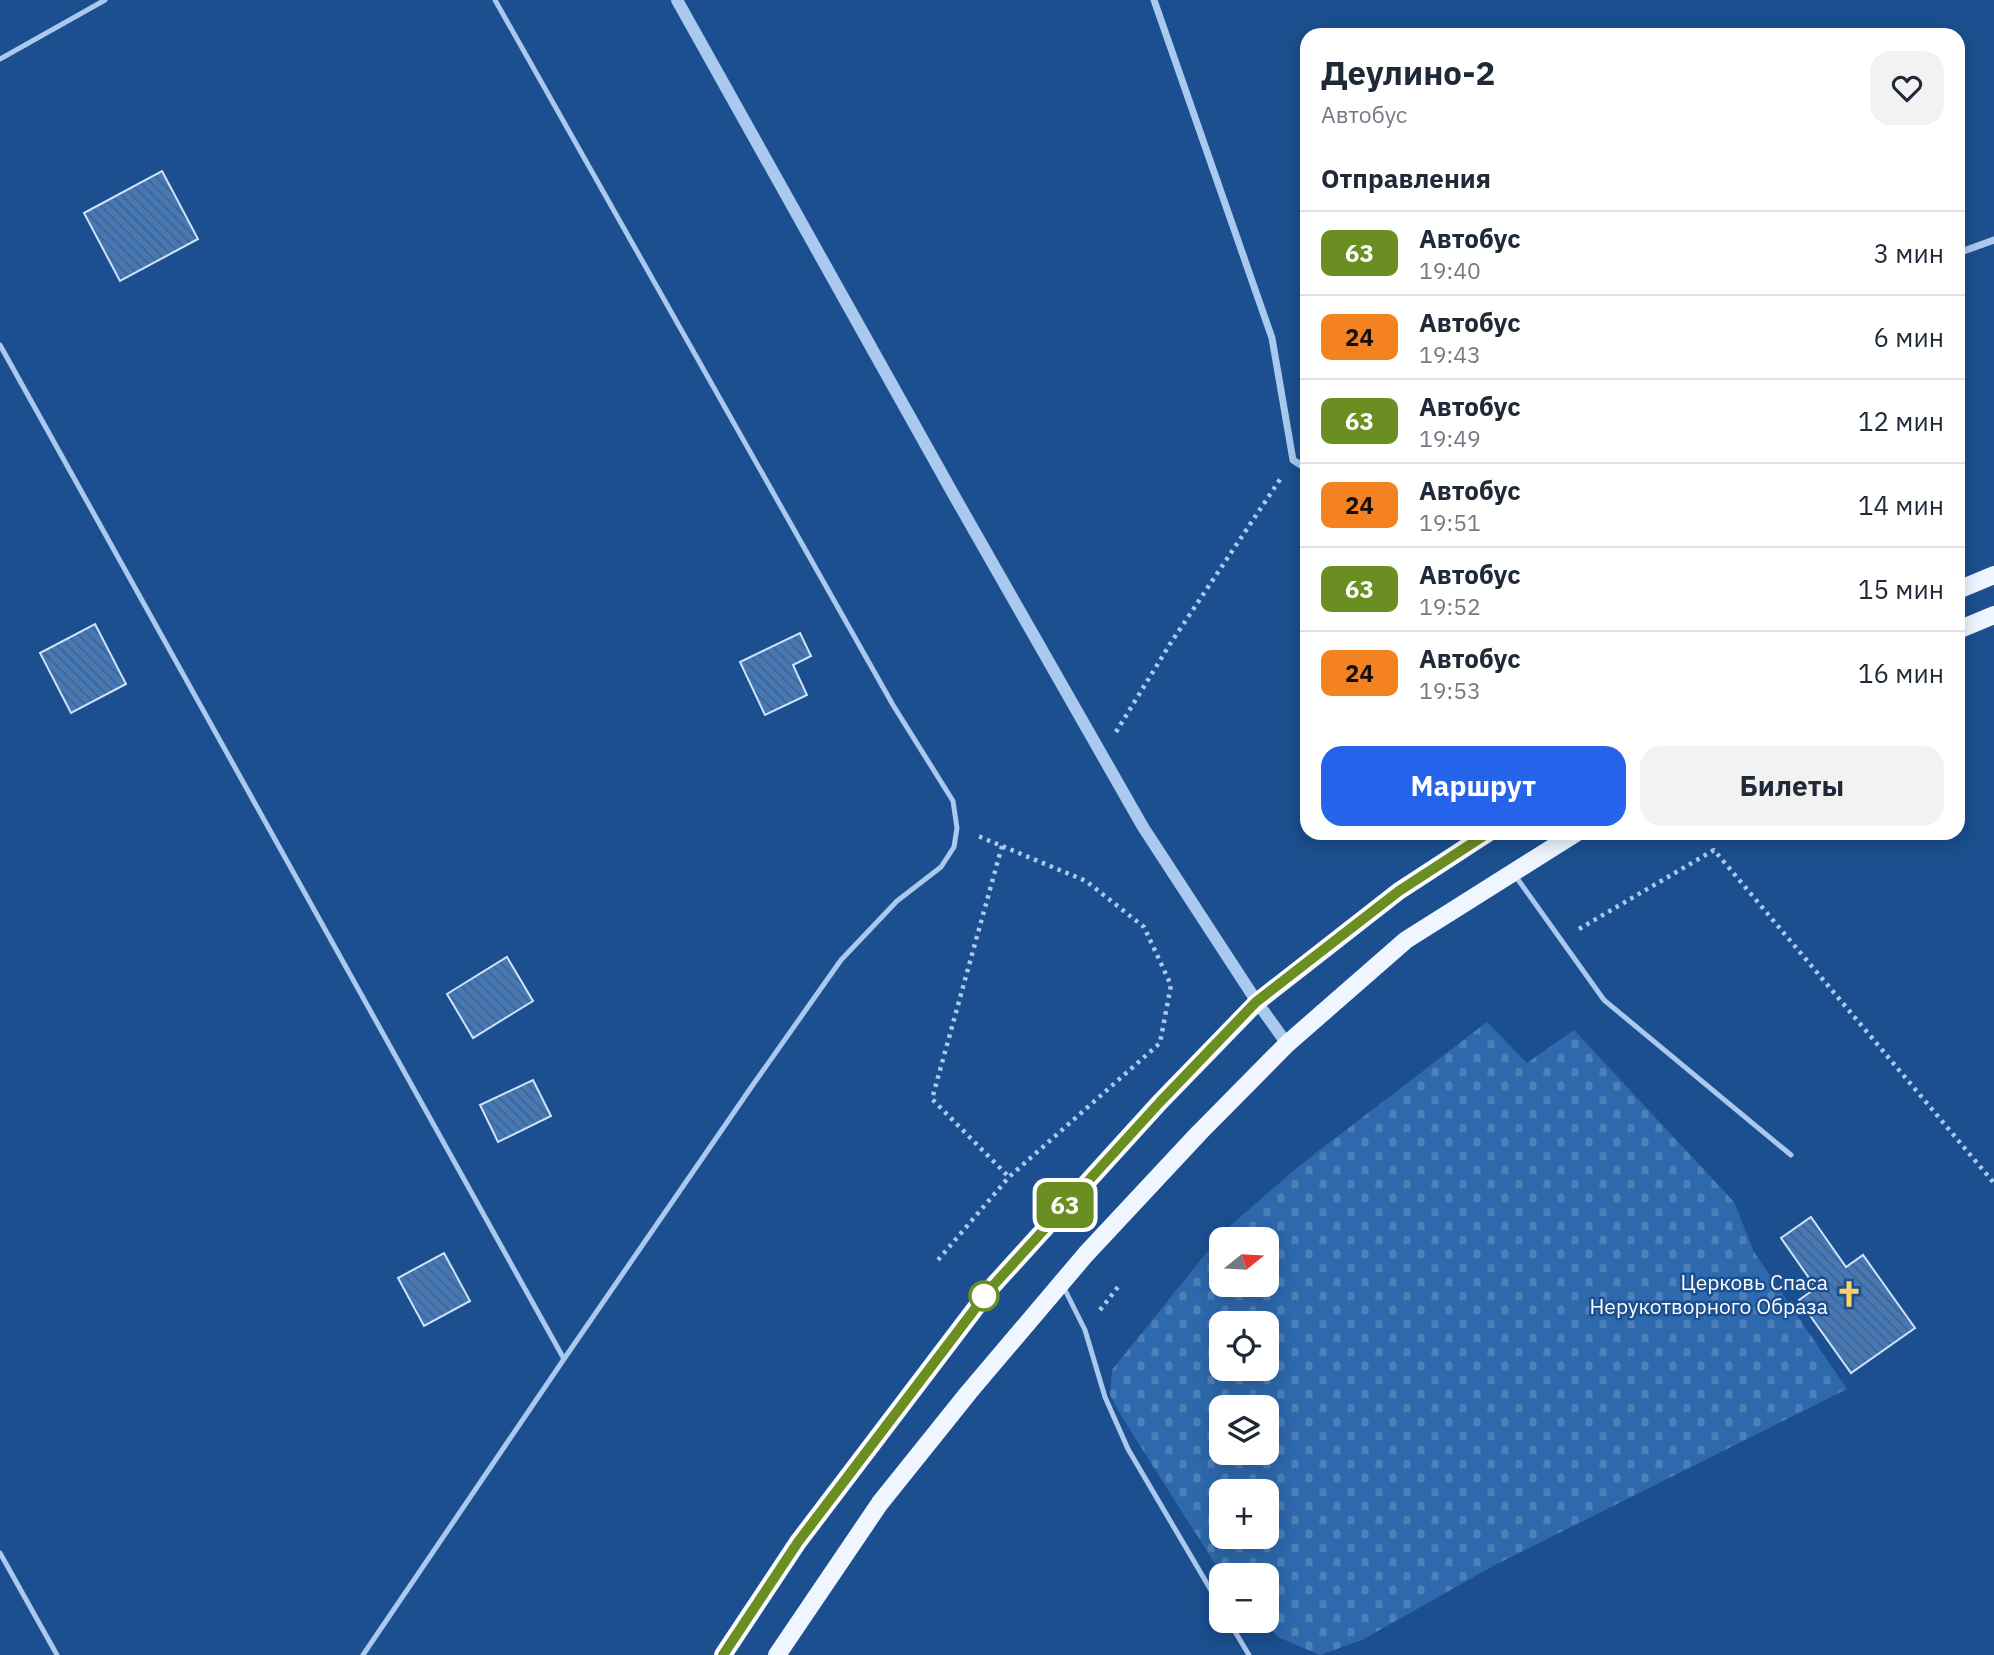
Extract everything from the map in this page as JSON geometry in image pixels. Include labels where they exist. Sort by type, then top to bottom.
[{"type":"main road","points":[[1965,587],[1994,575]]},
{"type":"main road","points":[[1965,627],[1994,615]]},
{"type":"main road","points":[[723,1655],[798,1542],[990,1289],[1160,1102],[1256,1002],[1399,891],[1477,840]]},
{"type":"main road","points":[[777,1655],[880,1503],[969,1392],[1086,1254],[1199,1133],[1287,1044],[1406,940],[1565,840]]},
{"type":"street","points":[[677,0],[1143,827],[1256,1002],[1287,1044]]},
{"type":"street","points":[[1154,0],[1272,338],[1293,460],[1300,464]]},
{"type":"street","points":[[1965,250],[1994,240]]},
{"type":"lane","points":[[0,59],[105,0]]},
{"type":"lane","points":[[363,1655],[564,1359],[841,960],[897,901],[941,867],[954,847],[957,828],[953,801],[893,705],[495,0]]},
{"type":"lane","points":[[0,345],[564,1359]]},
{"type":"lane","points":[[1512,872],[1604,1000],[1791,1155]]},
{"type":"lane","points":[[1062,1283],[1085,1330],[1105,1396],[1128,1449],[1209,1587]]},
{"type":"lane","points":[[0,1553],[57,1655]]},
{"type":"lane","points":[[1236,1633],[1249,1655]]},
{"type":"path","points":[[1102,756],[1170,644],[1293,460]]},
{"type":"path","points":[[938,1259],[1009,1177],[1160,1043],[1171,985],[1144,928],[1086,881],[957,828]]},
{"type":"path","points":[[1002,846],[932,1099],[1009,1177]]},
{"type":"path","points":[[1562,939],[1714,850],[1994,1182]]},
{"type":"green space","points":[[1487,1022],[1527,1063],[1574,1030],[1734,1202],[1754,1252],[1847,1389],[1495,1565],[1362,1640],[1320,1655],[1274,1633],[1279,1633],[1279,1563],[1214,1563],[1110,1395],[1112,1370],[1209,1250],[1209,1297],[1279,1297],[1279,1227],[1229,1227],[1299,1166]]},
{"type":"building","points":[[162,171],[198,239],[120,281],[84,213]]},
{"type":"building","points":[[95,624],[126,684],[71,713],[40,653]]},
{"type":"building","points":[[800,633],[811,656],[793,665],[807,695],[765,715],[740,662]]},
{"type":"building","points":[[507,957],[533,1001],[473,1038],[447,994]]},
{"type":"building","points":[[533,1080],[551,1116],[498,1142],[480,1105]]},
{"type":"building","name":"Церковь Спаса Нерукотворного Образа","points":[[1811,1217],[1846,1267],[1863,1255],[1915,1328],[1851,1373],[1799,1300],[1816,1288],[1781,1238]]},
{"type":"building","points":[[444,1253],[470,1301],[424,1326],[398,1278]]},
{"type":"bus line","name":"63","points":[[723,1655],[798,1542],[990,1289],[1160,1102],[1256,1002],[1399,891],[1477,840]]},
{"type":"place","name":"Церковь Спаса Нерукотворного Образа","points":[[1849,1294]]}]
